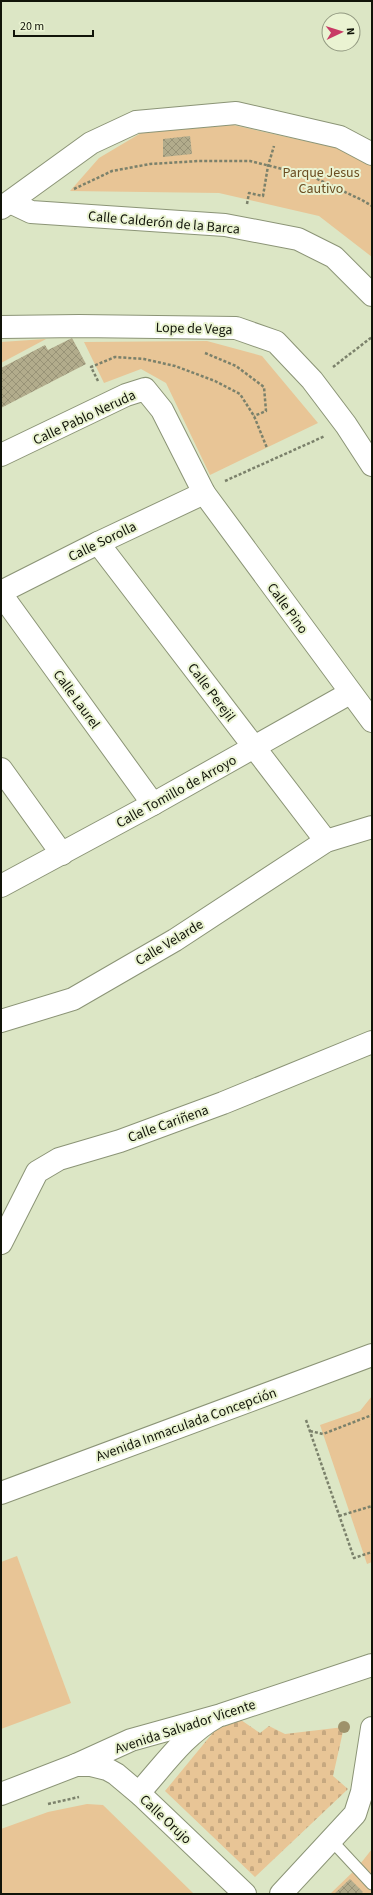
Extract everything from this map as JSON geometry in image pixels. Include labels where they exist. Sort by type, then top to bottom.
[{"type":"street","points":[[5,205],[90,143],[136,122],[236,113],[340,137],[372,154]]},
{"type":"street","name":"Calle Calderón de la Barca","points":[[5,205],[31,212],[225,225],[298,240],[334,257],[372,295]]},
{"type":"street","name":"Lope de Vega","points":[[1,327],[79,326],[236,328],[276,342],[312,380],[346,425],[372,465]]},
{"type":"street","name":"Calle Pablo Neruda","points":[[1,455],[126,395],[145,389],[162,410],[213,488]]},
{"type":"street","name":"Calle Sorolla","points":[[1,593],[98,543],[213,488]]},
{"type":"street","name":"Calle Pino","points":[[213,488],[350,693],[372,721]]},
{"type":"street","name":"Calle Perejil","points":[[98,543],[326,841]]},
{"type":"street","name":"Calle Laurel","points":[[1,593],[153,804]]},
{"type":"street","name":"Calle Tomillo de Arroyo","points":[[1,886],[153,804],[350,693]]},
{"type":"street","points":[[1,769],[62,854]]},
{"type":"street","name":"Calle Velarde","points":[[1,1021],[73,999],[175,940],[326,841],[372,827]]},
{"type":"street","name":"Calle Cariñena","points":[[1,1243],[37,1172],[59,1159],[120,1141],[223,1103],[372,1042]]},
{"type":"street","name":"Avenida Inmaculada Concepción","points":[[1,1493],[372,1355]]},
{"type":"street","name":"Avenida Salvador Vicente","points":[[1,1794],[76,1765],[131,1740],[221,1715],[372,1665]]},
{"type":"street","points":[[141,1795],[144,1787],[193,1733],[204,1724],[221,1715]]},
{"type":"street","points":[[281,1894],[332,1841],[355,1814],[362,1792],[372,1728]]},
{"type":"street","name":"Calle Orujo","points":[[76,1765],[91,1764],[107,1769],[141,1795],[245,1894]]},
{"type":"lane","points":[[332,1841],[372,1884]]},
{"type":"path","points":[[70,191],[112,172],[150,164],[199,161],[250,161],[311,176],[372,206]]},
{"type":"path","points":[[246,204],[249,193],[263,196],[268,166]]},
{"type":"path","points":[[328,370],[372,337]]},
{"type":"path","points":[[198,352],[205,353],[236,366],[264,387],[266,411],[254,416]]},
{"type":"path","points":[[99,383],[91,367],[115,357],[144,359],[175,366],[215,381],[240,394],[254,416],[267,448]]},
{"type":"path","points":[[213,488],[330,433]]},
{"type":"path","points":[[310,1431],[323,1434],[372,1415]]},
{"type":"path","points":[[306,1420],[354,1558],[372,1552]]},
{"type":"path","points":[[339,1516],[372,1506]]},
{"type":"path","points":[[46,1805],[79,1797]]},
{"type":"green space","name":"Parque Jesus Cautivo","points":[[233,125],[341,149],[372,166],[372,257],[319,216],[219,193],[70,191],[99,158],[141,133]]},
{"type":"green space","points":[[46,339],[1,363],[1,342]]},
{"type":"green space","points":[[207,341],[262,356],[318,423],[210,475],[166,383],[141,369],[104,383],[84,342]]},
{"type":"green space","points":[[372,1396],[372,1562],[367,1564],[320,1425],[360,1411]]},
{"type":"green space","points":[[17,1556],[71,1703],[1,1729],[1,1562]]},
{"type":"green space","points":[[241,1720],[260,1733],[269,1726],[285,1734],[344,1727],[333,1776],[348,1789],[255,1877],[165,1791],[216,1729]]},
{"type":"green space","points":[[87,1804],[103,1805],[194,1894],[1,1894],[1,1829],[48,1812]]},
{"type":"green space","points":[[372,1849],[372,1894],[330,1894],[357,1868]]},
{"type":"building","points":[[190,136],[192,154],[163,157],[163,139]]},
{"type":"building","points":[[72,338],[86,364],[1,408],[1,368],[45,345],[48,350]]},
{"type":"building","points":[[350,1879],[363,1892],[361,1894],[334,1894]]}]
